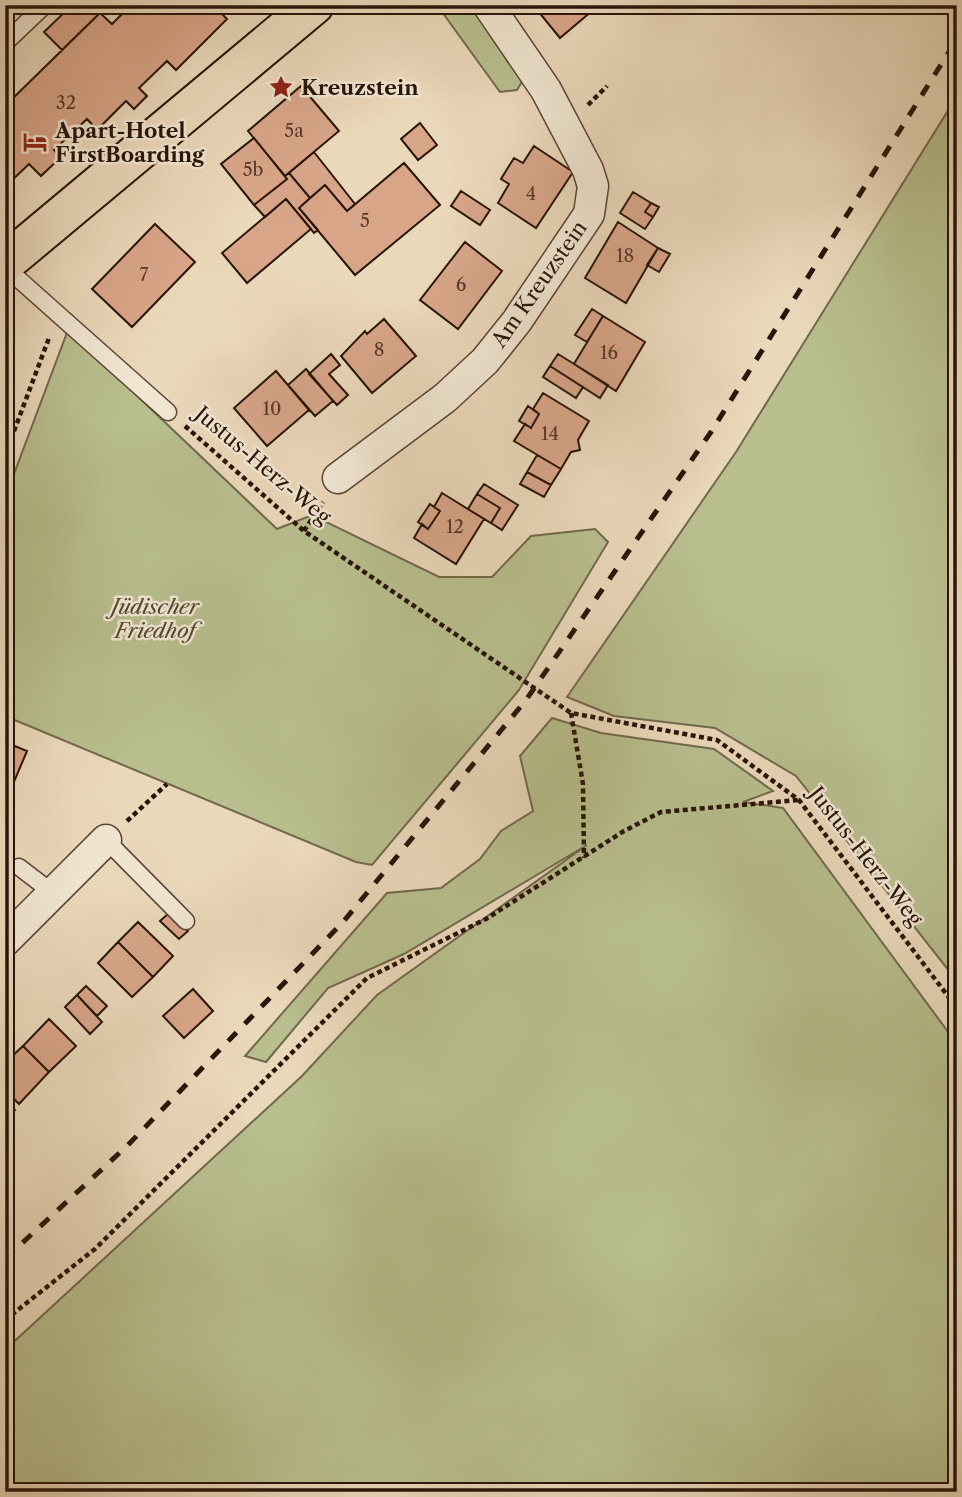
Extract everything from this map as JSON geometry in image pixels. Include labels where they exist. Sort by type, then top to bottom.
[{"type":"main road","points":[[5,265],[314,5]]},
{"type":"street","name":"Am Kreuzstein","points":[[338,478],[445,398],[485,361],[517,321],[589,214],[593,186],[588,170],[546,90],[488,5]]},
{"type":"street","points":[[5,941],[106,840]]},
{"type":"lane","points":[[5,43],[45,5]]},
{"type":"lane","name":"Justus-Herz-Weg","points":[[5,265],[168,412]]},
{"type":"lane","points":[[106,840],[186,920]]},
{"type":"lane","points":[[19,867],[53,893]]},
{"type":"path","points":[[5,455],[59,312]]},
{"type":"path","name":"Justus-Herz-Weg","points":[[168,412],[304,531],[571,713],[717,740],[799,800],[957,1008]]},
{"type":"path","points":[[571,713],[583,784],[584,859]]},
{"type":"path","points":[[106,840],[167,784]]},
{"type":"path","points":[[5,1320],[96,1249],[367,978],[486,919],[584,859],[624,831],[661,812],[799,800]]},
{"type":"green space","points":[[437,5],[479,5],[526,75],[517,90],[500,92]]},
{"type":"green space","points":[[957,96],[957,981],[796,776],[715,728],[614,716],[567,697],[736,452]]},
{"type":"green space","name":"Jüdischer Friedhof","points":[[68,330],[277,529],[312,515],[439,577],[492,577],[531,536],[595,529],[608,542],[519,690],[372,865],[356,862],[5,716],[5,498]]},
{"type":"green space","points":[[552,718],[601,733],[714,749],[773,791],[743,802],[783,808],[957,1044],[957,1492],[5,1492],[5,1350],[302,1076],[377,995],[587,845],[404,954],[328,988],[266,1062],[245,1056],[387,893],[441,888],[480,859],[501,831],[533,811],[520,756]]},
{"type":"building","points":[[5,5],[23,5],[7,22]]},
{"type":"building","points":[[72,5],[108,5],[62,50],[44,32]]},
{"type":"building","points":[[131,5],[213,5],[227,19],[176,70],[167,61],[139,88],[147,96],[134,109],[126,101],[97,130],[87,119],[54,150],[61,157],[41,176],[29,164],[7,185],[14,193],[5,202],[5,102],[7,104],[100,13],[112,24]]},
{"type":"building","points":[[533,5],[599,5],[560,38]]},
{"type":"building","points":[[301,86],[339,131],[285,176],[248,131]]},
{"type":"building","points":[[420,123],[437,145],[418,160],[401,139]]},
{"type":"building","points":[[254,138],[287,179],[254,205],[221,164]]},
{"type":"building","points":[[534,146],[573,172],[536,228],[498,203],[509,184],[501,179],[514,158],[523,163]]},
{"type":"building","points":[[314,152],[355,204],[347,211],[325,185],[310,198],[289,173]]},
{"type":"building","points":[[404,163],[440,205],[355,275],[299,208],[325,185],[347,211]]},
{"type":"building","points":[[289,173],[310,198],[299,208],[318,230],[314,233],[286,199],[265,217],[254,205],[287,179],[285,176]]},
{"type":"building","points":[[461,191],[490,210],[480,225],[451,206]]},
{"type":"building","points":[[633,192],[651,203],[645,212],[653,217],[645,229],[620,213]]},
{"type":"building","points":[[286,199],[311,229],[247,283],[222,253]]},
{"type":"building","points":[[651,203],[659,207],[653,217],[645,212]]},
{"type":"building","points":[[618,222],[658,248],[626,303],[585,278]]},
{"type":"building","points":[[155,224],[195,262],[132,327],[92,289]]},
{"type":"building","points":[[465,242],[502,271],[458,329],[420,300]]},
{"type":"building","points":[[658,248],[670,254],[659,272],[647,265]]},
{"type":"building","points":[[592,309],[603,316],[587,342],[575,335]]},
{"type":"building","points":[[603,316],[645,342],[616,391],[574,364]]},
{"type":"building","points":[[384,319],[416,356],[372,393],[341,356],[365,331],[367,334]]},
{"type":"building","points":[[331,354],[340,365],[329,374],[348,395],[337,405],[309,374]]},
{"type":"building","points":[[558,354],[608,385],[600,398],[550,366]]},
{"type":"building","points":[[550,366],[583,387],[576,398],[543,377]]},
{"type":"building","points":[[306,369],[333,401],[315,416],[288,385]]},
{"type":"building","points":[[276,371],[309,410],[267,446],[234,408]]},
{"type":"building","points":[[543,393],[589,421],[578,440],[580,450],[571,452],[561,469],[514,441],[525,424],[531,428],[539,414],[533,409]]},
{"type":"building","points":[[528,406],[539,414],[531,428],[519,421]]},
{"type":"building","points":[[537,455],[561,469],[551,485],[527,472]]},
{"type":"building","points":[[527,472],[551,485],[544,497],[520,484]]},
{"type":"building","points":[[484,484],[518,505],[502,530],[491,523],[500,508],[477,494]]},
{"type":"building","points":[[442,493],[484,519],[456,564],[414,538],[422,524],[428,529],[440,511],[434,507]]},
{"type":"building","points":[[477,494],[500,508],[491,523],[468,509]]},
{"type":"building","points":[[430,504],[440,511],[428,529],[418,522]]},
{"type":"building","points":[[5,616],[14,619],[5,639]]},
{"type":"building","points":[[5,742],[27,751],[11,789],[5,786]]},
{"type":"building","points":[[169,913],[188,931],[179,939],[160,921]]},
{"type":"building","points":[[138,922],[173,956],[153,977],[118,942]]},
{"type":"building","points":[[118,942],[153,977],[132,997],[98,963]]},
{"type":"building","points":[[86,986],[107,1006],[97,1016],[77,995]]},
{"type":"building","points":[[193,989],[213,1011],[184,1038],[163,1016]]},
{"type":"building","points":[[77,995],[102,1022],[90,1034],[65,1007]]},
{"type":"building","points":[[49,1019],[76,1046],[49,1072],[23,1046]]},
{"type":"building","points":[[23,1046],[49,1072],[19,1104],[5,1090],[5,1063]]},
{"type":"building","points":[[5,1101],[15,1110],[5,1120]]},
{"type":"railway","points":[[5,1259],[127,1146],[343,922],[526,700],[711,432],[957,39]]},
{"type":"place","name":"Kreuzstein","points":[[281,87]]},
{"type":"place","name":"Apart-Hotel FirstBoarding","points":[[35,142]]}]
